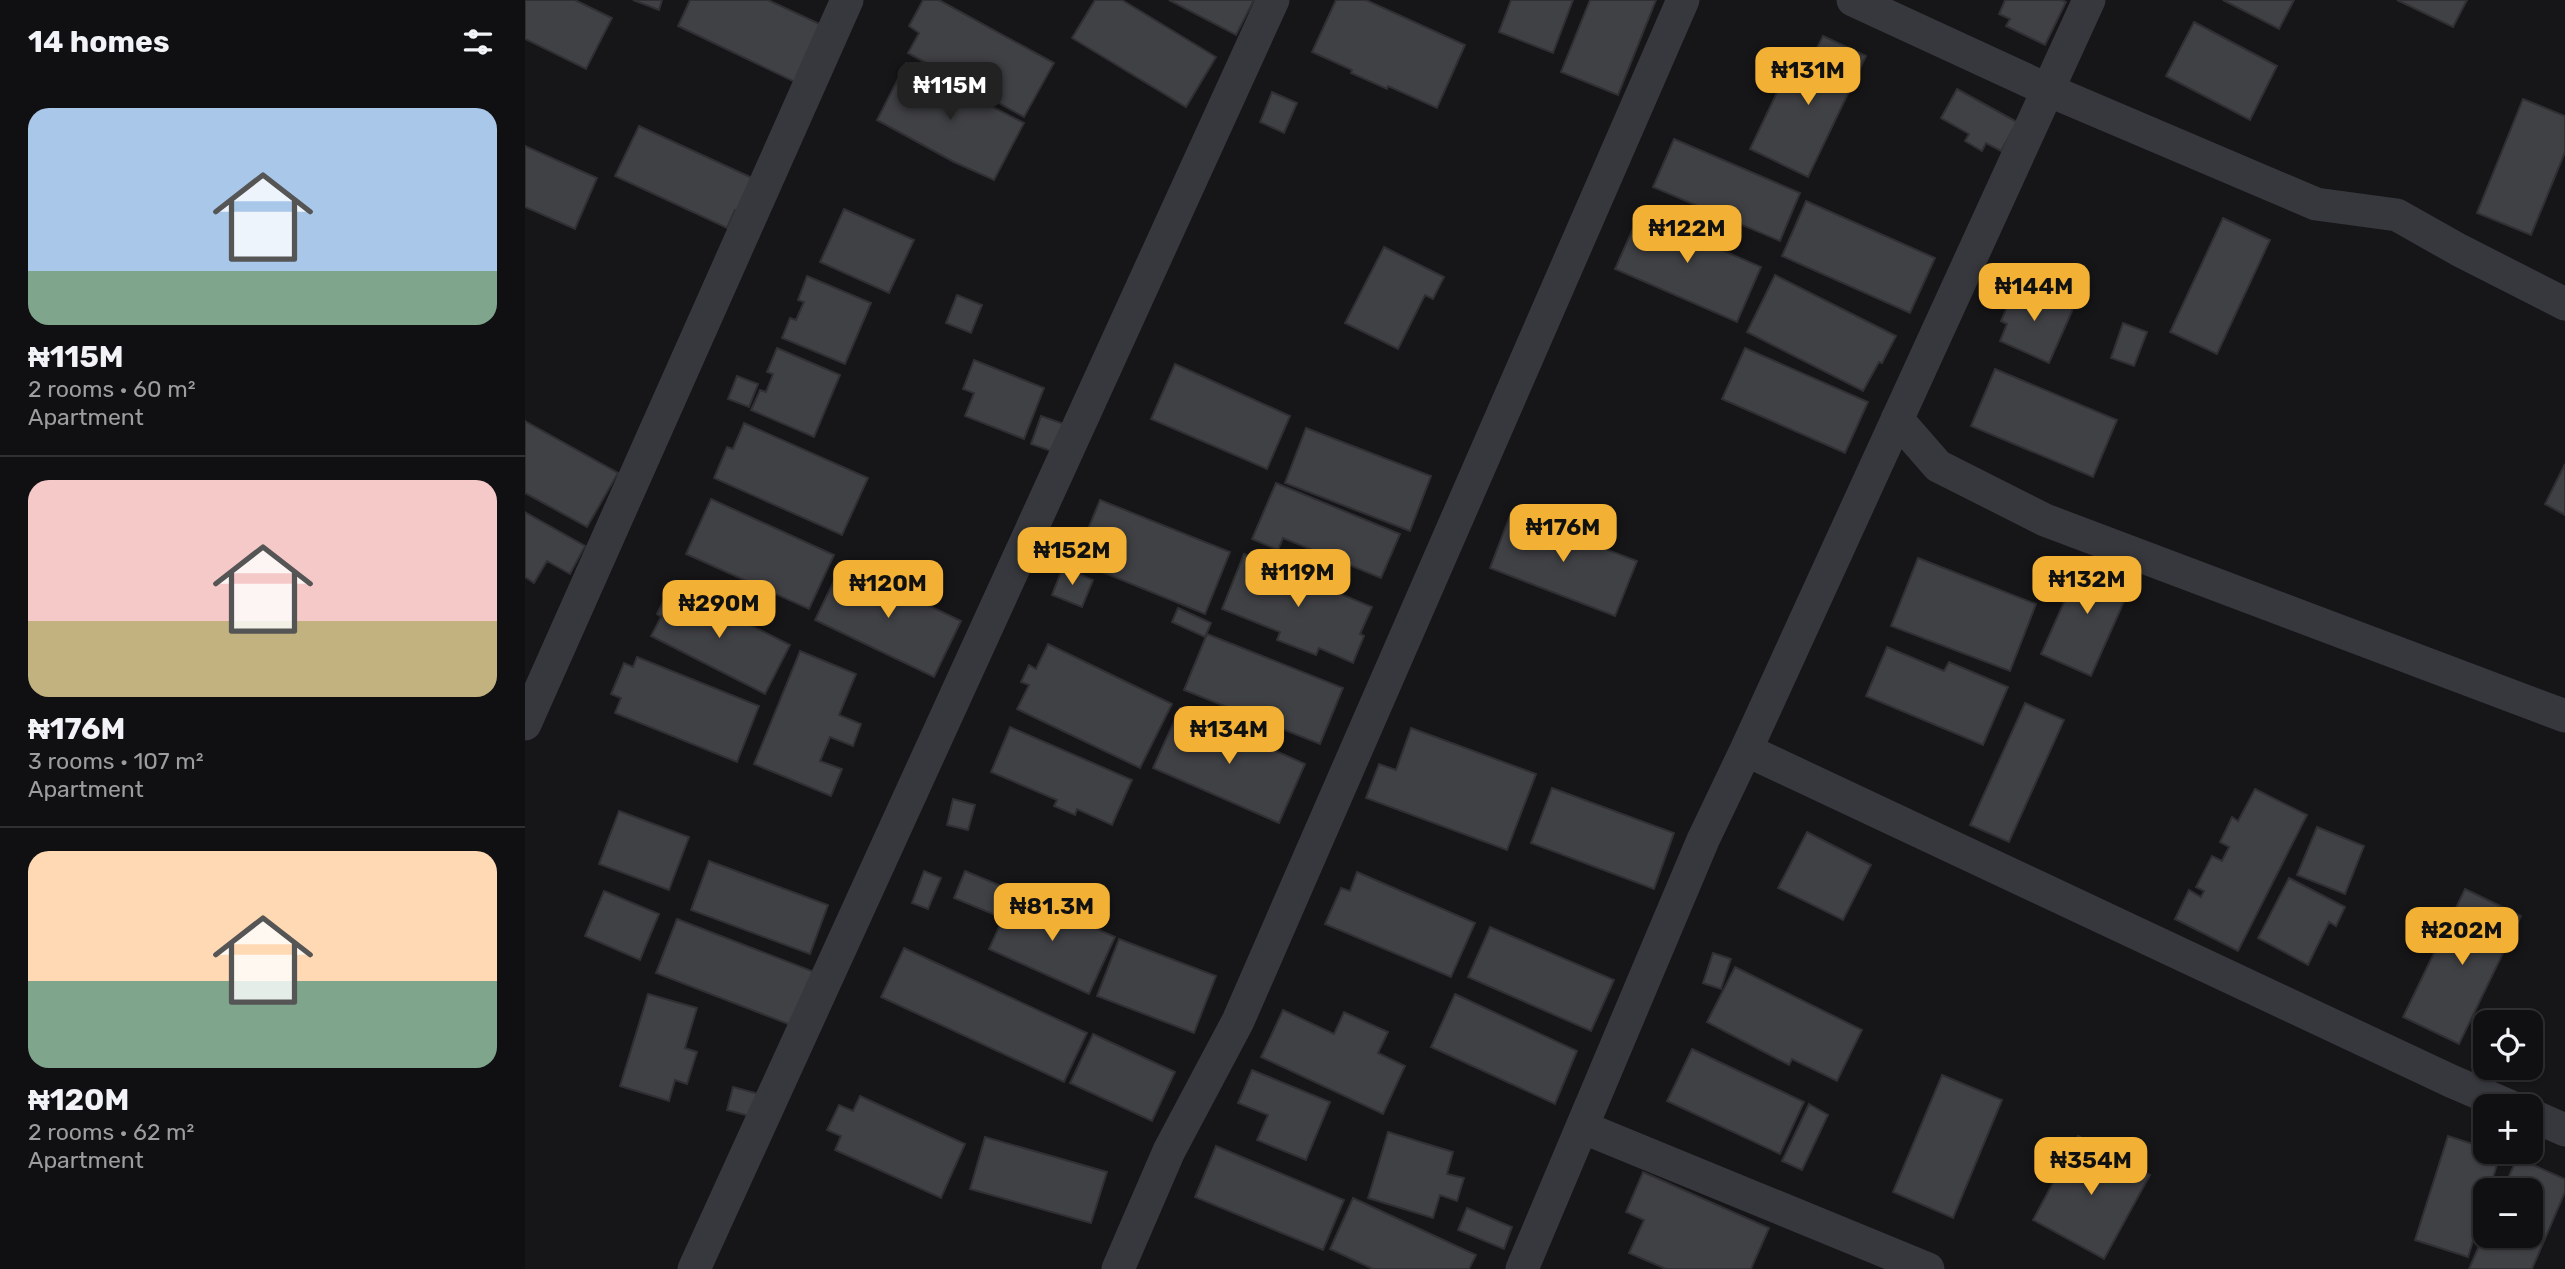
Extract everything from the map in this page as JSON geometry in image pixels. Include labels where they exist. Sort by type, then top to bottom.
[{"type":"street","points":[[525,724],[847,0]]},
{"type":"street","points":[[694,1269],[1273,0]]},
{"type":"street","points":[[1118,1269],[1169,1151],[1238,1021],[1683,0]]},
{"type":"street","points":[[1853,0],[2047,90],[2316,204],[2397,215],[2565,304]]},
{"type":"street","points":[[1522,1269],[1703,840],[2089,0]]},
{"type":"street","points":[[1897,419],[1938,466],[2045,520],[2565,716]]},
{"type":"street","points":[[1746,750],[2480,1094]]},
{"type":"street","points":[[2543,1120],[2565,1130]]},
{"type":"street","points":[[1582,1127],[1928,1269]]},
{"type":"building","points":[[525,0],[575,0],[612,18],[586,69],[525,39]]},
{"type":"building","points":[[633,0],[662,0],[659,10]]},
{"type":"building","points":[[690,0],[768,0],[824,26],[797,83],[678,26]]},
{"type":"building","points":[[923,0],[939,0],[1054,63],[1024,117],[908,53],[919,33],[909,26]]},
{"type":"building","points":[[1095,0],[1122,0],[1216,57],[1186,107],[1072,38]]},
{"type":"building","points":[[1169,0],[1254,0],[1236,35]]},
{"type":"building","points":[[1336,0],[1366,0],[1465,45],[1437,108],[1351,73],[1352,70],[1312,52]]},
{"type":"building","points":[[1511,0],[1573,0],[1553,53],[1499,32]]},
{"type":"building","points":[[1590,0],[1656,0],[1618,95],[1561,72]]},
{"type":"building","points":[[2005,0],[2066,2],[2045,45],[2006,26],[2010,19],[1999,14]]},
{"type":"building","points":[[2223,0],[2294,0],[2279,29]]},
{"type":"building","points":[[2397,0],[2467,0],[2453,27]]},
{"type":"building","points":[[2194,22],[2277,66],[2250,120],[2166,76]]},
{"type":"building","points":[[1823,36],[1866,56],[1808,177],[1750,149],[1791,63],[1806,70]]},
{"type":"building","points":[[906,63],[1024,123],[994,180],[954,162],[877,120]]},
{"type":"building","points":[[1957,89],[2017,122],[2001,151],[1986,143],[1982,151],[1965,141],[1969,134],[1941,118]]},
{"type":"building","points":[[1272,92],[1297,103],[1284,133],[1260,122]]},
{"type":"building","points":[[2523,99],[2565,116],[2565,152],[2531,235],[2477,213]]},
{"type":"building","points":[[639,126],[759,181],[744,213],[735,210],[727,228],[615,176]]},
{"type":"building","points":[[1674,139],[1800,193],[1780,241],[1653,187]]},
{"type":"building","points":[[525,146],[597,178],[575,229],[525,207]]},
{"type":"building","points":[[1806,201],[1935,258],[1910,313],[1782,256]]},
{"type":"building","points":[[1651,207],[1708,231],[1703,242],[1761,267],[1737,322],[1615,269],[1639,215],[1647,218]]},
{"type":"building","points":[[844,209],[914,240],[889,293],[820,262]]},
{"type":"building","points":[[2223,218],[2270,240],[2217,354],[2170,332]]},
{"type":"building","points":[[1384,247],[1444,277],[1433,299],[1425,295],[1398,349],[1345,323]]},
{"type":"building","points":[[1775,275],[1896,336],[1863,391],[1747,332]]},
{"type":"building","points":[[807,276],[871,303],[845,364],[782,338],[790,318],[796,320],[804,302],[798,300]]},
{"type":"building","points":[[2017,284],[2073,309],[2049,363],[2000,341],[2007,324],[2001,321]]},
{"type":"building","points":[[957,295],[982,305],[971,333],[946,323]]},
{"type":"building","points":[[2123,323],[2147,332],[2134,366],[2111,358]]},
{"type":"building","points":[[777,348],[840,375],[814,437],[751,410],[760,390],[766,392],[773,374],[767,372]]},
{"type":"building","points":[[1745,348],[1868,402],[1845,453],[1722,399]]},
{"type":"building","points":[[974,360],[1044,388],[1024,439],[965,416],[974,393],[963,389]]},
{"type":"building","points":[[1175,364],[1290,416],[1267,469],[1151,419]]},
{"type":"building","points":[[1995,369],[2117,420],[2093,477],[1971,426]]},
{"type":"building","points":[[737,376],[758,384],[749,407],[728,399]]},
{"type":"building","points":[[1041,416],[1070,426],[1060,454],[1031,444]]},
{"type":"building","points":[[525,421],[618,473],[587,527],[525,493]]},
{"type":"building","points":[[744,423],[868,478],[842,535],[714,478],[727,447],[733,449]]},
{"type":"building","points":[[1306,428],[1431,476],[1410,531],[1285,483]]},
{"type":"building","points":[[2565,464],[2565,515],[2545,504]]},
{"type":"building","points":[[1276,483],[1400,534],[1381,578],[1283,538],[1278,550],[1252,539]]},
{"type":"building","points":[[711,499],[834,555],[809,609],[686,554]]},
{"type":"building","points":[[1100,500],[1230,552],[1205,614],[1075,561]]},
{"type":"building","points":[[525,512],[585,546],[570,574],[547,561],[534,583],[525,577]]},
{"type":"building","points":[[1511,513],[1637,561],[1615,616],[1490,568]]},
{"type":"building","points":[[1244,554],[1372,607],[1360,634],[1364,636],[1353,663],[1319,648],[1316,655],[1277,640],[1280,632],[1222,609]]},
{"type":"building","points":[[2084,557],[2134,579],[2091,676],[2041,654]]},
{"type":"building","points":[[1918,558],[2036,604],[2010,671],[1891,626]]},
{"type":"building","points":[[842,564],[961,621],[934,677],[815,620]]},
{"type":"building","points":[[1063,567],[1093,580],[1082,607],[1052,595]]},
{"type":"building","points":[[671,585],[790,645],[765,694],[651,636],[661,617],[657,614]]},
{"type":"building","points":[[1178,608],[1211,623],[1205,637],[1172,622]]},
{"type":"building","points":[[1207,634],[1343,688],[1320,744],[1184,690]]},
{"type":"building","points":[[1048,644],[1172,704],[1140,768],[1017,709],[1029,685],[1021,682],[1029,665],[1036,669]]},
{"type":"building","points":[[1887,647],[1944,671],[1949,662],[2008,687],[1983,745],[1866,696]]},
{"type":"building","points":[[800,651],[856,674],[839,715],[861,724],[853,746],[830,737],[820,761],[842,769],[831,796],[754,764]]},
{"type":"building","points":[[637,657],[759,706],[737,762],[615,713],[621,698],[611,694],[624,663],[633,667]]},
{"type":"building","points":[[2025,703],[2064,720],[2009,842],[1970,825]]},
{"type":"building","points":[[1180,708],[1305,764],[1279,823],[1153,768]]},
{"type":"building","points":[[1010,727],[1132,780],[1112,825],[1077,809],[1075,815],[1054,806],[1057,800],[991,772]]},
{"type":"building","points":[[1411,728],[1536,774],[1507,850],[1366,798],[1379,764],[1396,770]]},
{"type":"building","points":[[1552,788],[1674,833],[1654,889],[1531,843]]},
{"type":"building","points":[[2255,789],[2307,815],[2238,951],[2175,919],[2189,890],[2201,897],[2204,891],[2196,887],[2212,856],[2222,861],[2229,847],[2220,842],[2232,817],[2238,821]]},
{"type":"building","points":[[953,799],[975,805],[968,830],[947,825]]},
{"type":"building","points":[[619,811],[689,837],[669,890],[599,864]]},
{"type":"building","points":[[2317,827],[2364,846],[2345,894],[2297,875]]},
{"type":"building","points":[[1807,832],[1871,865],[1843,920],[1778,888]]},
{"type":"building","points":[[709,861],[828,905],[810,954],[691,910]]},
{"type":"building","points":[[924,871],[941,878],[928,909],[912,903]]},
{"type":"building","points":[[965,871],[1011,890],[1000,917],[954,898]]},
{"type":"building","points":[[1357,872],[1475,923],[1451,977],[1325,924],[1341,888],[1350,891]]},
{"type":"building","points":[[2289,878],[2345,907],[2336,926],[2329,922],[2308,965],[2258,938]]},
{"type":"building","points":[[2465,889],[2521,916],[2475,1010],[2473,1010],[2459,1044],[2403,1017]]},
{"type":"building","points":[[604,891],[659,914],[640,960],[585,936]]},
{"type":"building","points":[[1015,892],[1115,937],[1089,994],[989,949]]},
{"type":"building","points":[[677,919],[817,973],[796,1027],[656,973]]},
{"type":"building","points":[[1490,927],[1614,980],[1591,1031],[1468,977]]},
{"type":"building","points":[[1119,939],[1216,976],[1194,1033],[1097,996]]},
{"type":"building","points":[[904,948],[1087,1033],[1064,1082],[881,997]]},
{"type":"building","points":[[1713,953],[1731,959],[1721,989],[1703,983]]},
{"type":"building","points":[[1735,967],[1862,1030],[1837,1081],[1792,1059],[1789,1065],[1707,1022]]},
{"type":"building","points":[[648,994],[697,1008],[685,1048],[697,1052],[687,1084],[675,1080],[669,1101],[620,1086]]},
{"type":"building","points":[[1455,994],[1577,1051],[1555,1104],[1431,1047]]},
{"type":"building","points":[[1283,1010],[1334,1034],[1344,1012],[1388,1032],[1378,1053],[1405,1066],[1383,1114],[1261,1057]]},
{"type":"building","points":[[1093,1034],[1175,1072],[1152,1121],[1070,1083]]},
{"type":"building","points":[[1692,1049],[1804,1102],[1780,1154],[1667,1101]]},
{"type":"building","points":[[1252,1070],[1330,1102],[1306,1160],[1257,1140],[1268,1115],[1238,1103]]},
{"type":"building","points":[[1942,1075],[2002,1100],[1953,1218],[1893,1192]]},
{"type":"building","points":[[733,1087],[763,1095],[757,1118],[727,1110]]},
{"type":"building","points":[[860,1096],[965,1144],[941,1198],[835,1150],[841,1136],[827,1130],[839,1105],[853,1111]]},
{"type":"building","points":[[1809,1104],[1828,1115],[1802,1170],[1782,1161]]},
{"type":"building","points":[[1388,1132],[1453,1152],[1447,1174],[1464,1178],[1457,1201],[1440,1195],[1433,1218],[1368,1198]]},
{"type":"building","points":[[2078,1136],[2150,1175],[2104,1259],[2033,1220]]},
{"type":"building","points":[[2448,1136],[2473,1144],[2473,1164],[2497,1164],[2493,1178],[2473,1178],[2473,1241],[2468,1257],[2415,1240]]},
{"type":"building","points":[[985,1137],[1107,1172],[1091,1223],[970,1189]]},
{"type":"building","points":[[1216,1146],[1344,1200],[1323,1250],[1195,1197]]},
{"type":"building","points":[[2514,1164],[2531,1164],[2565,1179],[2565,1192],[2543,1243],[2543,1178],[2508,1178]]},
{"type":"building","points":[[1643,1172],[1769,1228],[1751,1269],[1666,1269],[1629,1253],[1644,1220],[1626,1212]]},
{"type":"building","points":[[1353,1198],[1476,1255],[1469,1269],[1373,1269],[1330,1249]]},
{"type":"building","points":[[1467,1208],[1512,1227],[1504,1249],[1458,1230]]},
{"type":"building","points":[[2478,1248],[2541,1248],[2532,1269],[2469,1269]]}]
